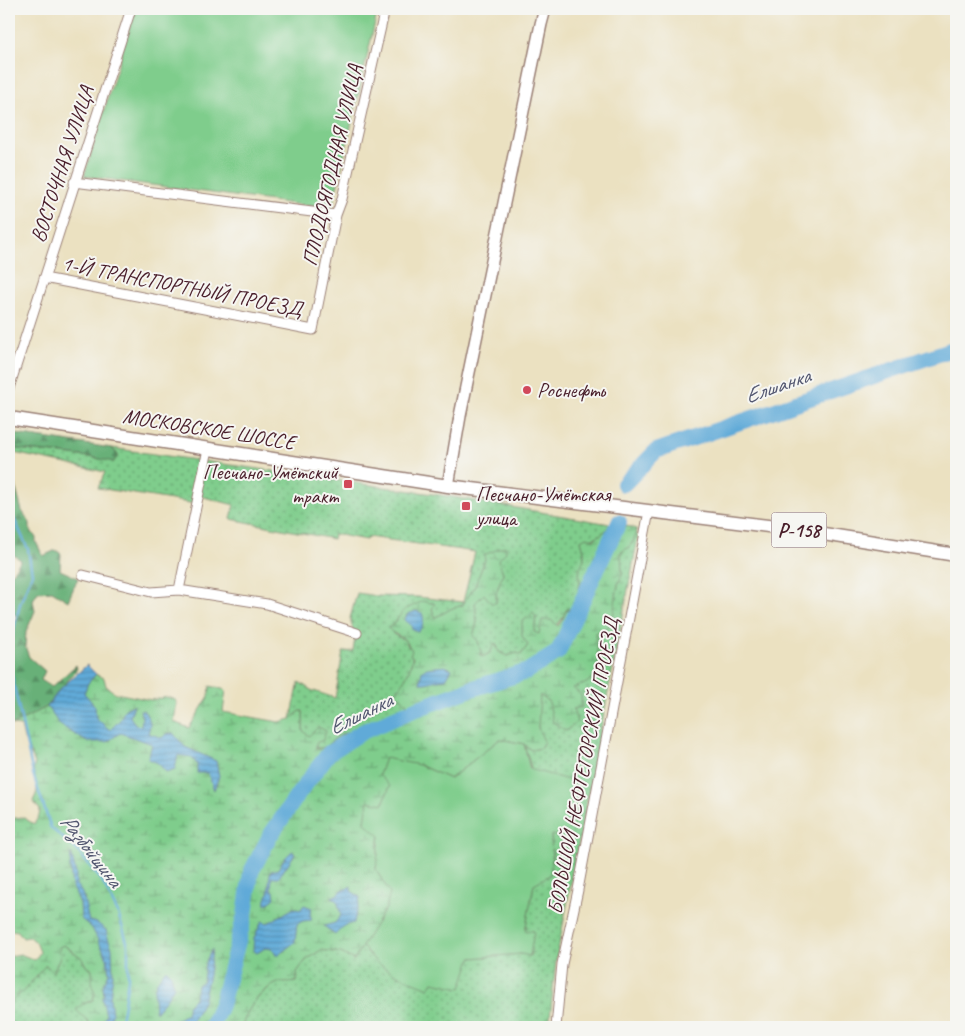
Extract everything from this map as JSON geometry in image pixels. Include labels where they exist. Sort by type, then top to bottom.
[{"type":"main road","points":[[448,486],[460,416],[545,9]]},
{"type":"main road","name":"МОСКОВСКОЕ ШОССЕ","points":[[9,418],[448,486],[644,510]]},
{"type":"main road","name":"Р-158","points":[[644,510],[792,529],[956,555]]},
{"type":"street","name":"ВОСТОЧНАЯ УЛИЦА","points":[[9,388],[131,9]]},
{"type":"street","name":"ПЛОДОЯГОДНАЯ УЛИЦА","points":[[313,330],[336,215],[342,199],[386,9]]},
{"type":"street","points":[[74,182],[336,215]]},
{"type":"street","name":"1-Й ТРАНСПОРТНЫЙ ПРОЕЗД","points":[[44,278],[313,330]]},
{"type":"street","points":[[179,590],[208,448]]},
{"type":"street","name":"БОЛЬШОЙ НЕФТЕГОРСКИЙ ПРОЕЗД","points":[[556,1027],[562,964],[578,890],[644,510]]},
{"type":"street","points":[[83,575],[151,592],[179,590],[267,604],[357,633]]},
{"type":"green space","points":[[135,9],[378,9],[332,209],[84,176]]},
{"type":"green space","points":[[9,433],[112,448],[118,455],[114,462],[90,457],[9,448]]},
{"type":"green space","points":[[9,448],[114,461],[118,455],[112,448],[447,496],[610,524],[602,534],[594,538],[581,540],[584,560],[580,568],[580,584],[577,596],[572,608],[566,610],[556,626],[539,635],[534,632],[536,617],[528,645],[521,655],[517,653],[507,656],[499,652],[496,643],[490,653],[482,657],[478,641],[473,636],[477,622],[475,603],[484,594],[496,602],[496,593],[503,573],[498,560],[485,560],[475,586],[462,606],[455,607],[435,617],[432,609],[417,605],[404,610],[393,634],[405,640],[412,650],[412,656],[407,674],[394,695],[401,697],[408,703],[399,710],[337,737],[325,747],[316,749],[316,743],[303,731],[303,711],[300,711],[291,719],[299,682],[311,690],[335,698],[343,652],[353,651],[355,638],[350,618],[357,593],[463,602],[475,552],[368,537],[366,540],[334,534],[333,539],[231,519],[234,505],[200,496],[197,510],[190,503],[98,488],[105,472],[14,453],[9,456]]},
{"type":"green space","points":[[9,475],[14,482],[22,511],[30,523],[30,529],[36,538],[43,556],[56,550],[61,554],[60,570],[78,578],[68,601],[52,591],[38,592],[33,600],[35,611],[26,632],[25,646],[29,657],[45,671],[41,680],[52,687],[76,665],[77,669],[47,707],[13,725],[11,724],[11,713],[9,713],[9,630],[17,616],[9,611],[9,577],[21,560],[9,552]]},
{"type":"green space","points":[[610,524],[632,527],[636,529],[636,533],[632,543],[621,552],[622,575],[618,584],[613,617],[609,626],[595,633],[598,659],[596,672],[588,682],[573,688],[581,695],[582,707],[573,709],[577,722],[566,731],[553,722],[549,702],[540,695],[538,728],[544,741],[541,748],[531,750],[524,744],[500,739],[450,779],[419,765],[390,786],[383,804],[376,870],[390,893],[386,908],[354,960],[341,953],[321,950],[306,960],[297,972],[297,982],[278,983],[260,995],[247,1014],[242,1027],[88,1027],[89,1022],[76,1010],[83,1004],[93,1000],[95,992],[92,986],[92,969],[86,966],[82,958],[64,945],[59,947],[60,957],[53,972],[46,965],[28,987],[9,1003],[10,956],[20,954],[35,960],[40,952],[36,942],[30,937],[23,938],[18,931],[11,930],[9,934],[9,819],[22,817],[34,824],[40,810],[33,801],[37,789],[34,773],[35,763],[24,739],[21,726],[13,725],[47,707],[60,689],[87,665],[95,674],[104,678],[106,686],[115,693],[151,700],[169,697],[177,701],[174,722],[189,728],[209,696],[210,686],[226,690],[223,712],[279,722],[291,719],[300,711],[303,712],[303,731],[309,736],[318,727],[326,731],[323,740],[316,743],[316,749],[325,747],[337,737],[399,710],[407,704],[401,697],[394,695],[408,673],[413,657],[410,655],[412,650],[405,640],[388,628],[394,624],[404,610],[423,601],[435,604],[432,609],[435,617],[455,607],[462,606],[475,586],[485,560],[484,555],[505,546],[506,552],[498,560],[503,573],[496,593],[496,603],[491,603],[484,594],[475,603],[477,622],[473,636],[478,641],[482,657],[490,653],[495,643],[499,652],[507,656],[517,653],[521,655],[528,645],[522,636],[522,622],[533,613],[536,617],[534,632],[539,634],[542,620],[551,620],[558,626],[566,610],[572,608],[577,596],[580,584],[580,568],[584,560],[581,540],[586,537],[594,539],[608,529]]},
{"type":"green space","points":[[636,529],[638,538],[556,961],[549,1027],[242,1027],[250,1008],[265,991],[277,983],[297,982],[297,972],[306,960],[321,950],[341,953],[354,960],[362,946],[378,963],[399,976],[433,982],[471,958],[521,954],[533,931],[525,931],[534,884],[552,859],[551,835],[524,744],[531,750],[541,748],[538,728],[539,694],[549,702],[573,708],[572,688],[595,638],[595,632],[609,626],[618,584],[622,575],[621,552],[632,543]]},
{"type":"green space","points":[[500,739],[524,744],[530,769],[575,782],[578,820],[562,836],[551,835],[552,859],[550,875],[534,884],[525,931],[534,931],[530,956],[521,954],[471,958],[461,988],[433,982],[429,988],[399,976],[377,963],[362,946],[386,908],[390,893],[376,870],[380,836],[365,823],[368,801],[383,804],[390,786],[379,775],[385,758],[419,765],[450,779]]},
{"type":"green space","points":[[64,945],[82,958],[86,966],[92,969],[95,992],[93,1000],[83,1004],[84,1016],[89,1022],[88,1027],[9,1027],[9,1003],[28,987],[46,965],[53,971],[58,947]]},
{"type":"water","points":[[416,611],[422,613],[423,619],[422,626],[418,632],[412,629],[411,625],[404,620],[408,614]]},
{"type":"water","points":[[87,665],[96,674],[88,683],[84,693],[95,706],[96,718],[110,730],[120,720],[125,709],[134,705],[130,717],[136,725],[141,726],[140,710],[143,710],[150,721],[148,733],[162,738],[166,734],[173,733],[185,747],[216,761],[219,776],[214,790],[208,773],[197,773],[197,764],[191,757],[178,755],[175,769],[166,772],[158,763],[148,759],[152,744],[120,733],[107,742],[87,742],[60,725],[47,707],[60,689]]},
{"type":"water","points":[[445,666],[452,669],[446,679],[420,683],[422,671],[427,668]]},
{"type":"water","points":[[292,851],[295,854],[279,877],[272,877],[271,889],[274,891],[275,898],[266,905],[271,871],[278,869]]},
{"type":"water","points":[[71,853],[76,873],[76,885],[83,897],[89,921],[97,923],[106,930],[112,948],[113,975],[110,998],[112,1014],[108,1027],[102,1027],[106,1015],[102,998],[104,995],[103,986],[109,973],[107,958],[92,928],[81,919],[80,904],[72,888]]},
{"type":"water","points":[[351,886],[351,891],[360,897],[354,923],[345,925],[335,935],[324,926],[335,923],[341,915],[337,900],[332,897]]},
{"type":"water","points":[[304,905],[312,908],[310,914],[312,920],[297,924],[295,942],[277,956],[273,949],[265,948],[257,953],[253,950],[254,938],[262,921],[268,923],[294,908],[300,910]]},
{"type":"water","points":[[212,949],[203,1002],[188,1027],[174,1027],[175,1021],[186,1014],[188,1005],[195,998],[197,985],[203,981],[205,963]]},
{"type":"water","points":[[166,969],[171,974],[174,986],[155,1012],[154,989]]},
{"type":"waterway","name":"Елшанка","points":[[624,484],[656,451],[956,348]]},
{"type":"waterway","name":"Разбойщина","points":[[9,508],[28,549],[32,574],[20,604],[9,656]]},
{"type":"waterway","name":"Елшанка","points":[[211,1027],[221,1005],[245,915],[251,872],[270,836],[329,753],[362,732],[411,711],[471,689],[526,672],[558,652],[619,522]]},
{"type":"waterway","name":"Разбойщина","points":[[9,663],[33,774],[51,828],[76,849],[102,881],[118,913],[128,945],[128,980],[120,1027]]},
{"type":"place","name":"Роснефть","points":[[527,390]]},
{"type":"place","name":"Песчано-Умётский тракт","points":[[348,484]]},
{"type":"place","name":"Песчано-Умётская улица","points":[[466,506]]}]
